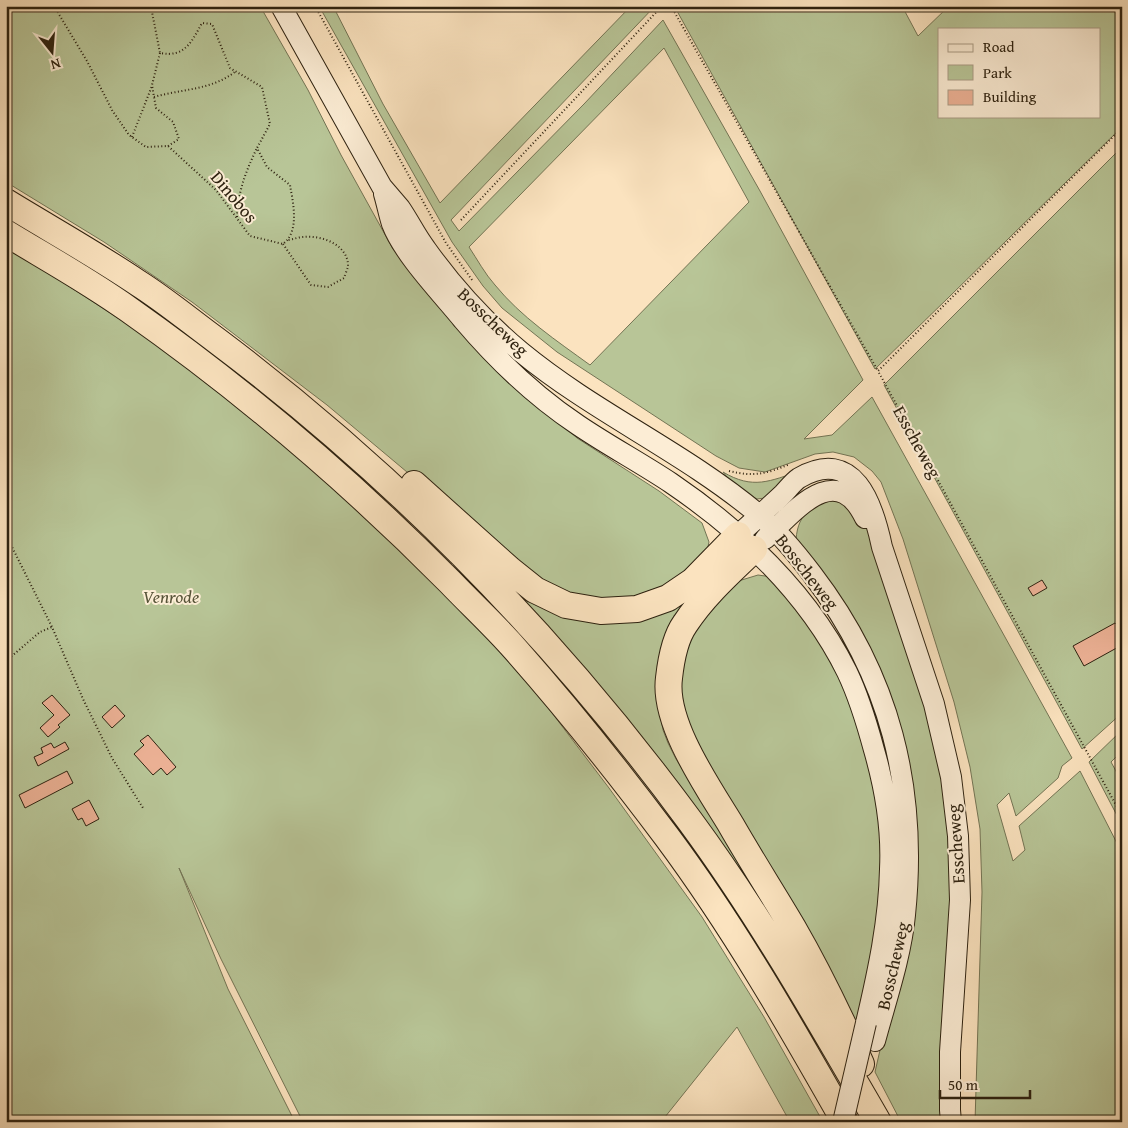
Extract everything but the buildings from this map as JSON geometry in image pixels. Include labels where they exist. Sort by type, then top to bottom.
[{"type":"highway","points":[[6,202],[140,284],[256,370],[341,440],[420,513],[530,624],[622,732],[730,877],[777,949],[878,1122]]},
{"type":"highway","points":[[6,233],[68,270],[127,309],[231,386],[327,466],[399,530],[513,646],[599,750],[700,883],[802,1046],[844,1122]]},
{"type":"highway","points":[[256,370],[306,393],[373,446],[510,570],[535,590],[566,605],[601,611],[636,609],[668,598],[746,542]]},
{"type":"highway","points":[[746,542],[684,625],[673,653],[668,680],[672,712],[686,749],[794,929],[834,1003],[886,1122]]},
{"type":"highway","points":[[802,1046],[828,1122]]},
{"type":"main road","name":"Bosscheweg","points":[[281,6],[382,187],[400,208],[424,248],[484,318],[550,374],[596,406],[689,463],[760,515],[798,557],[820,585],[849,629],[878,688],[894,737],[908,819],[905,918],[897,960],[856,1122]]},
{"type":"main road","name":"Bosscheweg","points":[[382,187],[392,225],[410,256],[479,338],[508,368],[577,424],[671,484],[746,542],[778,573],[806,606],[847,672],[866,719],[882,776],[888,820],[891,867],[881,958],[844,1122]]},
{"type":"main road","name":"Esscheweg","points":[[746,542],[760,515],[798,479],[814,471],[835,469],[853,477],[865,493],[878,526],[882,547],[934,704],[951,777],[958,836],[960,900],[950,1052],[951,1122]]},
{"type":"main road","name":"Esscheweg","points":[[746,542],[774,530],[811,496],[824,491],[839,492],[851,496],[859,506],[870,529],[882,547]]},
{"type":"path","points":[[54,6],[87,61],[112,110],[129,135],[146,148],[168,146],[179,139],[173,122],[156,108],[152,85]]},
{"type":"path","points":[[132,137],[152,85],[160,53],[152,12],[149,6]]},
{"type":"path","name":"Bosscheweg","points":[[315,6],[446,243],[472,280]]},
{"type":"path","points":[[461,220],[662,6]]},
{"type":"path","name":"Esscheweg","points":[[671,6],[878,371],[1122,816]]},
{"type":"path","points":[[160,53],[170,55],[189,47],[202,23],[212,24],[230,68],[262,87],[270,124],[242,180],[237,201],[237,218]]},
{"type":"path","points":[[154,97],[175,91],[193,90],[218,82],[236,71]]},
{"type":"path","points":[[878,371],[1122,128]]},
{"type":"path","name":"Dinobos","points":[[168,146],[216,190],[250,236],[283,244]]},
{"type":"path","points":[[257,148],[267,167],[290,185],[295,216],[288,240]]},
{"type":"path","points":[[305,236],[323,238],[337,245],[345,253],[348,267],[344,278],[328,287],[311,285],[283,244],[288,240],[305,236]]},
{"type":"path","points":[[730,472],[750,475],[770,473]]},
{"type":"path","points":[[6,535],[52,627],[83,699],[112,758],[143,808]]},
{"type":"path","points":[[6,661],[40,632],[52,627]]},
{"type":"green space","points":[[6,6],[260,6],[308,90],[341,155],[393,249],[455,321],[519,386],[577,438],[659,491],[702,523],[709,542],[707,551],[682,579],[615,603],[543,586],[327,405],[192,302],[104,242],[6,182]]},
{"type":"green space","points":[[319,6],[333,6],[383,104],[440,203],[631,6],[655,6],[451,220],[459,231],[584,104],[663,20],[760,191],[863,380],[804,439],[832,435],[872,397],[1072,758],[1062,766],[1058,778],[1016,816],[1009,793],[997,805],[1013,861],[1025,850],[1019,826],[1080,771],[1122,853],[1122,1122],[975,1122],[982,892],[980,829],[970,767],[954,702],[903,539],[881,482],[872,471],[854,457],[833,452],[815,454],[765,472],[739,468],[716,456],[557,352],[502,308],[483,286],[452,242]],"holes":[[[664,48],[749,202],[590,365],[516,308],[491,281],[469,247]]]},
{"type":"green space","points":[[679,6],[902,6],[918,36],[949,6],[1112,6],[1122,24],[1122,127],[875,369],[677,11]]},
{"type":"green space","points":[[1122,147],[1122,713],[1082,749],[884,385]]},
{"type":"green space","name":"Venrode","points":[[6,245],[159,345],[276,438],[376,525],[503,653],[546,705],[609,788],[702,917],[764,1017],[823,1122],[790,1122],[737,1027],[661,1122],[303,1122],[221,959],[179,868],[228,989],[295,1122],[6,1122]]},
{"type":"green space","points":[[800,471],[765,498],[757,499],[733,485],[723,472],[743,481],[762,482]]},
{"type":"green space","points":[[837,493],[867,525],[930,713],[951,835],[946,1122],[901,1122],[875,1072],[905,941],[898,733],[796,540],[797,530],[804,516],[814,507]]},
{"type":"green space","points":[[497,570],[567,612],[694,587],[657,699],[663,730],[676,759],[765,900],[803,967]]},
{"type":"green space","points":[[758,575],[772,577],[802,612],[844,681],[878,780],[885,899],[857,1040],[672,703],[692,632],[735,582]]},
{"type":"green space","points":[[1122,730],[1122,751],[1111,762],[1122,782],[1122,825],[1089,762]]}]
